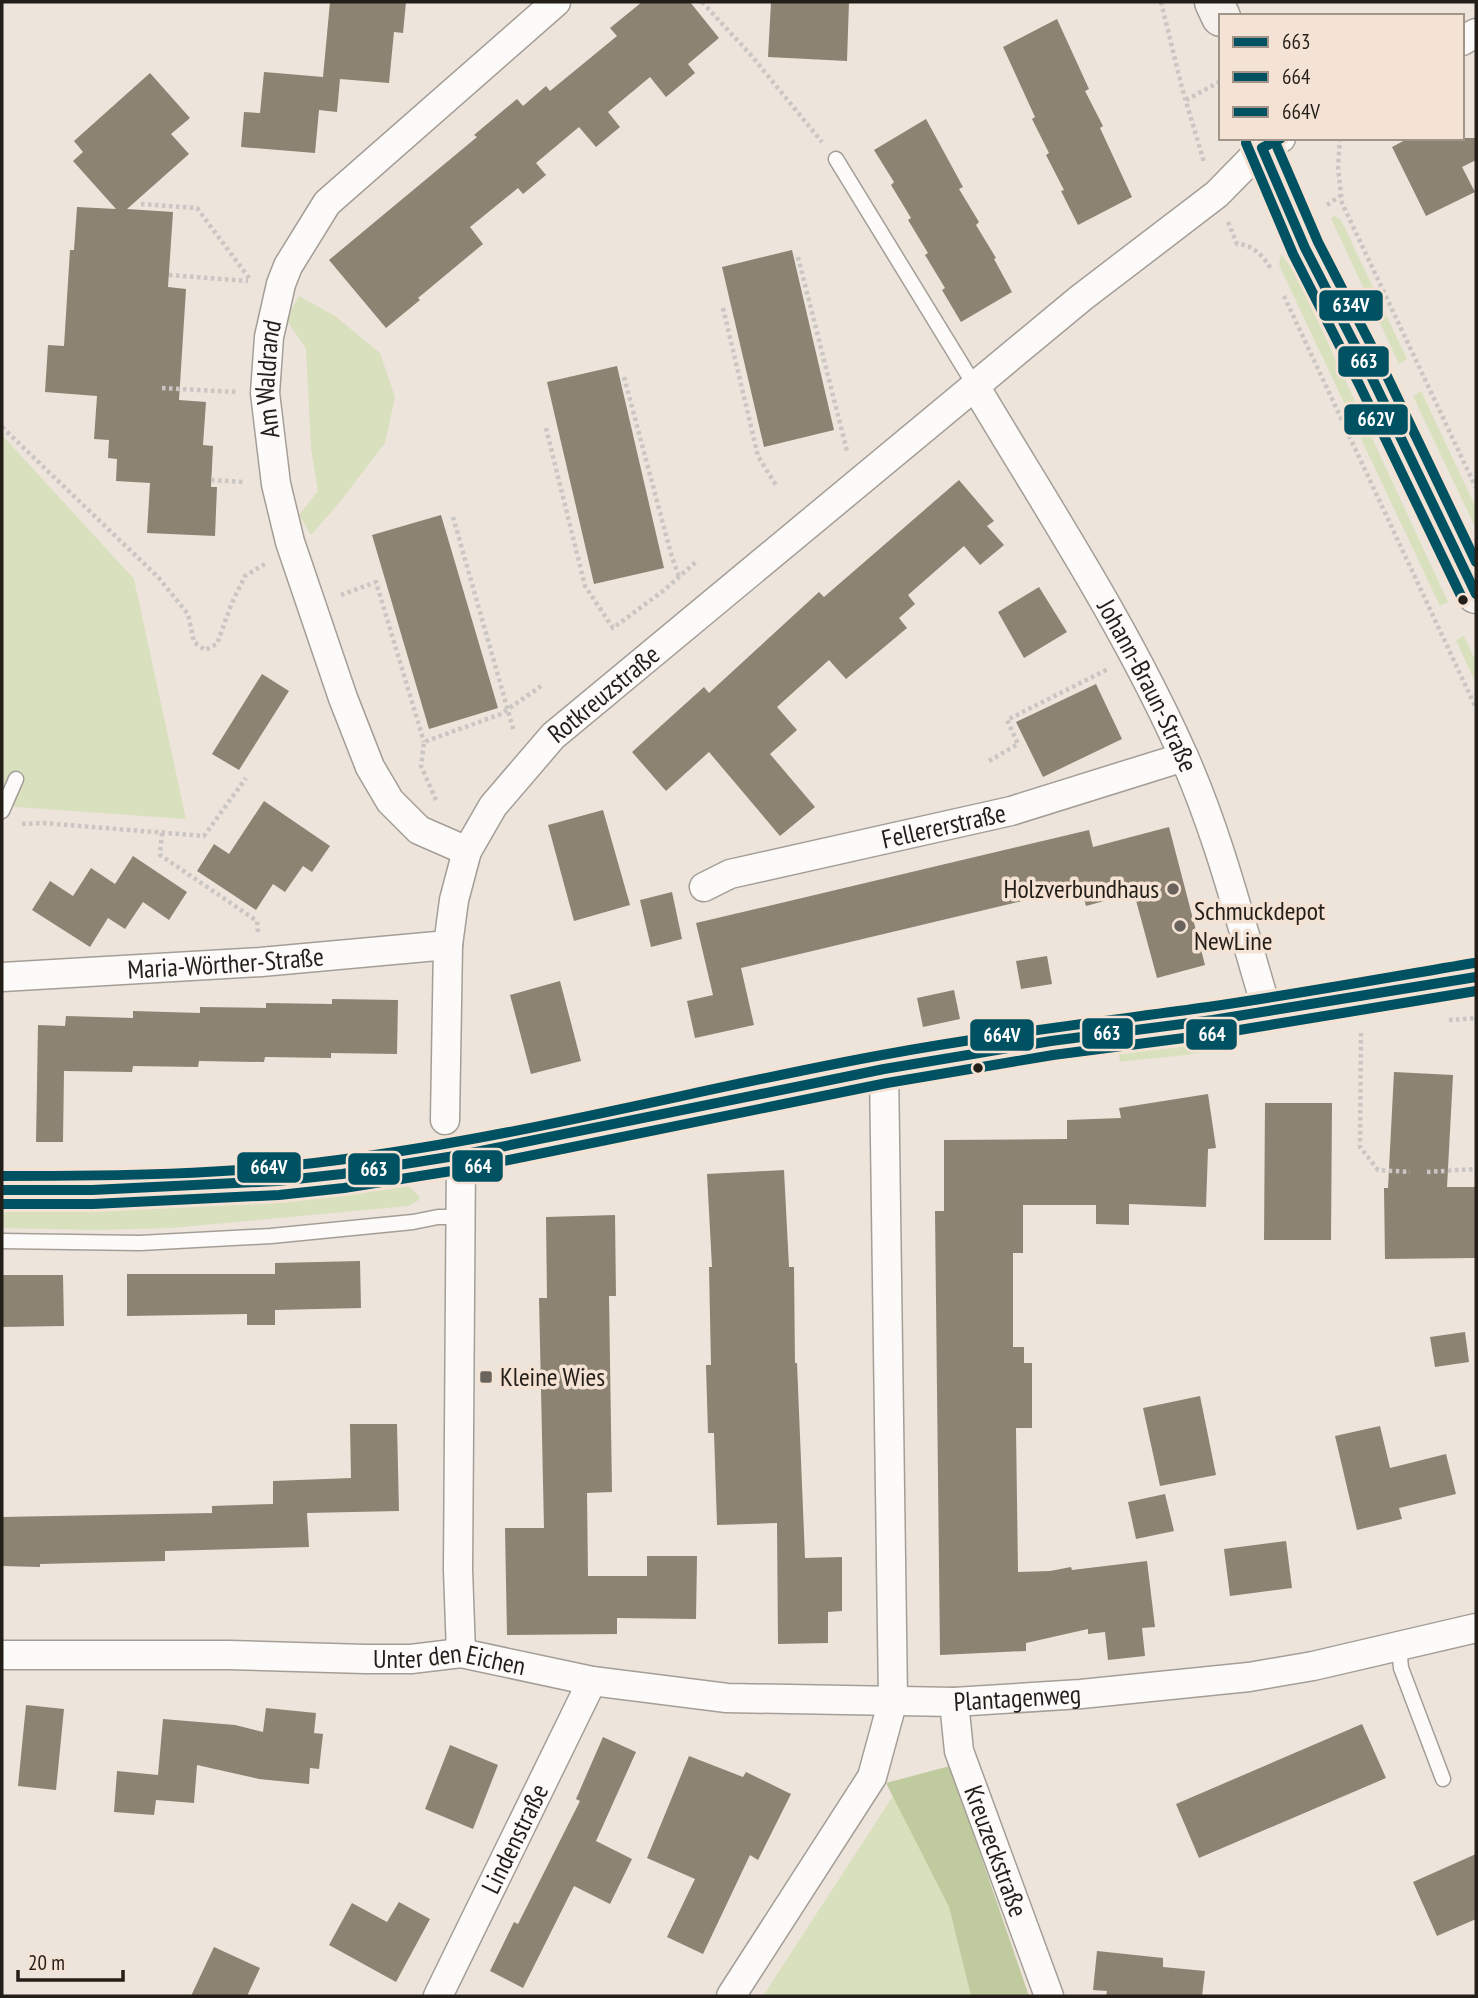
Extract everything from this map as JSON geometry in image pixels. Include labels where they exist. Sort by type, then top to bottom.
[{"type":"main road","points":[[1268,142],[1305,248],[1367,368],[1476,594]]},
{"type":"street","name":"Am Waldrand","points":[[467,851],[419,830],[390,801],[370,768],[343,698],[290,542],[276,484],[265,393],[269,337],[281,284],[288,266],[327,204],[556,2]]},
{"type":"street","name":"Rotkreuzstraße","points":[[445,1120],[448,945],[454,900],[467,851],[493,806],[553,736],[1081,298],[1217,194],[1268,142]]},
{"type":"street","name":"Johann-Braun-Straße","points":[[975,386],[1136,655],[1184,757],[1229,875],[1267,1010]]},
{"type":"street","name":"Fellererstraße","points":[[704,887],[730,874],[1011,811],[1184,757]]},
{"type":"street","name":"Maria-Wörther-Straße","points":[[2,977],[261,962],[448,945]]},
{"type":"street","points":[[2,1190],[92,1190],[278,1181],[342,1174],[461,1155],[884,1069],[1051,1041],[1213,1020],[1476,977]]},
{"type":"street","points":[[731,1996],[872,1777],[893,1700],[884,1069]]},
{"type":"street","points":[[461,1155],[458,1217],[458,1580],[461,1653]]},
{"type":"street","name":"Plantagenweg","points":[[893,1700],[954,1702],[1176,1686],[1313,1666],[1476,1628]]},
{"type":"street","name":"Unter den Eichen","points":[[2,1655],[229,1655],[411,1659],[461,1653],[592,1681],[727,1698],[893,1700]]},
{"type":"street","name":"Lindenstraße","points":[[438,1996],[592,1681]]},
{"type":"street","name":"Kreuzeckstraße","points":[[954,1702],[959,1751],[1049,1996]]},
{"type":"lane","points":[[836,159],[975,386]]},
{"type":"lane","points":[[2,811],[16,779]]},
{"type":"lane","points":[[2,1241],[166,1241],[271,1236],[458,1217]]},
{"type":"lane","points":[[1399,1647],[1401,1668],[1443,1779]]},
{"type":"path","points":[[702,2],[750,54],[836,159]]},
{"type":"path","points":[[1161,2],[1203,160]]},
{"type":"path","points":[[1186,100],[1219,82]]},
{"type":"path","points":[[1340,140],[1338,168],[1342,203],[1476,488]]},
{"type":"path","points":[[141,204],[197,208],[251,281],[169,275]]},
{"type":"path","points":[[1237,244],[1245,244],[1260,253],[1274,274]]},
{"type":"path","points":[[798,257],[848,455]]},
{"type":"path","points":[[1280,287],[1476,708]]},
{"type":"path","points":[[723,308],[758,456],[777,488]]},
{"type":"path","points":[[624,377],[679,577]]},
{"type":"path","points":[[162,388],[265,393]]},
{"type":"path","points":[[2,426],[158,577],[188,614],[194,642],[205,650],[217,644],[245,576],[270,561],[290,542]]},
{"type":"path","points":[[546,428],[586,586],[613,628],[697,561]]},
{"type":"path","points":[[453,517],[515,736]]},
{"type":"path","points":[[342,595],[376,582],[424,742],[421,766],[440,806]]},
{"type":"path","points":[[989,761],[1018,744],[1007,720],[1115,666]]},
{"type":"path","points":[[424,742],[501,714],[541,686]]},
{"type":"path","points":[[15,824],[43,823],[204,836],[246,778]]},
{"type":"path","points":[[162,833],[160,855],[257,921],[261,962]]},
{"type":"path","points":[[1360,1033],[1360,1147],[1378,1170],[1410,1172]]},
{"type":"path","points":[[1427,1172],[1476,1169]]},
{"type":"green space","points":[[1335,216],[1341,220],[1407,359],[1399,364],[1331,218]]},
{"type":"green space","points":[[1281,254],[1296,274],[1448,602],[1440,606],[1279,265]]},
{"type":"green space","points":[[299,296],[335,316],[380,353],[395,397],[385,443],[311,535],[299,515],[318,491],[311,449],[306,349],[286,319]]},
{"type":"green space","points":[[1421,391],[1476,508],[1476,529],[1413,396]]},
{"type":"green space","points":[[2,435],[134,579],[186,819],[2,806]]},
{"type":"green space","points":[[1464,636],[1476,662],[1476,684],[1456,640]]},
{"type":"green space","points":[[1242,1040],[1199,1053],[1120,1062],[1119,1054]]},
{"type":"green space","points":[[393,1184],[410,1187],[419,1196],[419,1200],[409,1206],[171,1228],[2,1228],[2,1207],[187,1204],[295,1197]]},
{"type":"green space","points":[[950,1766],[1029,1996],[971,1996],[949,1907],[886,1783]]},
{"type":"green space","points":[[893,1796],[949,1907],[971,1996],[763,1996]]},
{"type":"building","points":[[330,2],[406,2],[403,33],[394,32],[389,83],[340,79],[337,112],[319,110],[315,153],[241,147],[244,112],[260,113],[264,72],[323,77]]},
{"type":"building","points":[[642,2],[690,2],[719,38],[688,64],[695,73],[666,97],[650,77],[608,112],[620,127],[596,147],[579,127],[536,163],[546,175],[523,194],[518,188],[470,227],[483,244],[386,328],[329,260],[477,137],[474,135],[517,99],[523,106],[546,86],[550,91],[617,36],[610,28]]},
{"type":"building","points":[[771,2],[849,2],[847,61],[768,57]]},
{"type":"building","points":[[1057,19],[1089,89],[1085,91],[1103,126],[1100,128],[1132,197],[1078,225],[1061,191],[1064,190],[1032,119],[1035,117],[1003,47]]},
{"type":"building","points":[[150,73],[190,118],[171,134],[189,154],[127,209],[173,212],[168,287],[186,289],[179,400],[206,402],[203,445],[213,446],[211,487],[217,487],[215,536],[147,533],[150,483],[116,481],[117,459],[108,458],[109,440],[94,439],[97,396],[45,392],[48,345],[64,346],[70,250],[74,250],[77,207],[116,209],[73,161],[83,152],[74,141]]},
{"type":"building","points":[[926,119],[963,187],[959,189],[979,222],[976,225],[1012,292],[961,322],[925,255],[928,253],[908,220],[911,218],[891,185],[894,182],[874,150]]},
{"type":"building","points":[[1476,138],[1476,160],[1462,167],[1475,192],[1426,216],[1392,147],[1405,140]]},
{"type":"building","points":[[792,250],[834,430],[764,447],[722,267]]},
{"type":"building","points":[[617,366],[664,568],[594,584],[547,382]]},
{"type":"building","points":[[959,480],[994,521],[987,526],[1004,545],[980,565],[964,546],[908,595],[915,604],[899,618],[907,628],[846,679],[829,660],[777,707],[797,730],[770,754],[815,807],[780,836],[709,752],[666,791],[632,752],[704,687],[709,693],[819,592],[824,597]]},
{"type":"building","points":[[441,515],[498,708],[429,729],[372,535]]},
{"type":"building","points":[[1039,587],[1067,632],[1024,658],[998,612]]},
{"type":"building","points":[[262,674],[289,691],[239,770],[212,754]]},
{"type":"building","points":[[1096,684],[1122,739],[1043,777],[1016,722]]},
{"type":"building","points":[[264,801],[330,846],[312,872],[303,866],[285,892],[273,884],[256,910],[197,871],[214,844],[229,854]]},
{"type":"building","points":[[603,810],[630,905],[574,921],[548,825]]},
{"type":"building","points":[[1169,827],[1205,965],[1157,978],[1134,893],[1086,906],[1081,887],[741,968],[754,1025],[695,1038],[687,1001],[713,995],[696,923],[1089,830],[1093,847]]},
{"type":"building","points":[[133,856],[187,892],[169,920],[143,902],[125,929],[108,918],[90,947],[32,910],[50,881],[73,896],[91,868],[115,884]]},
{"type":"building","points":[[672,892],[682,939],[651,947],[640,900]]},
{"type":"building","points":[[1047,956],[1052,984],[1021,989],[1016,961]]},
{"type":"building","points":[[560,981],[581,1061],[531,1074],[510,995]]},
{"type":"building","points":[[954,990],[960,1019],[923,1027],[917,998]]},
{"type":"building","points":[[332,999],[398,1000],[397,1054],[331,1053],[331,1058],[265,1057],[264,1062],[199,1061],[198,1067],[133,1066],[132,1072],[64,1071],[63,1142],[36,1142],[38,1025],[65,1026],[66,1016],[133,1018],[133,1011],[200,1013],[200,1007],[266,1008],[266,1003],[332,1004]]},
{"type":"building","points":[[1394,1072],[1453,1075],[1447,1187],[1476,1187],[1476,1258],[1385,1259],[1384,1188],[1388,1188]]},
{"type":"building","points":[[1208,1094],[1216,1148],[1208,1149],[1206,1207],[1129,1204],[1129,1225],[1096,1224],[1096,1205],[1023,1205],[1023,1253],[1013,1253],[1013,1347],[1024,1347],[1024,1363],[1032,1363],[1032,1428],[1016,1428],[1018,1572],[1071,1567],[1072,1570],[1147,1561],[1155,1627],[1142,1628],[1145,1656],[1108,1660],[1105,1632],[1088,1634],[1088,1629],[1026,1643],[1026,1651],[940,1655],[935,1211],[944,1211],[944,1140],[1067,1139],[1067,1120],[1121,1118],[1119,1108]]},
{"type":"building","points":[[1265,1103],[1332,1103],[1331,1240],[1264,1240]]},
{"type":"building","points":[[784,1170],[789,1267],[794,1267],[795,1363],[805,1558],[842,1557],[842,1611],[828,1612],[828,1643],[778,1644],[777,1523],[717,1525],[714,1433],[708,1433],[706,1365],[711,1365],[709,1267],[712,1267],[707,1174]]},
{"type":"building","points":[[615,1215],[616,1296],[609,1296],[612,1492],[587,1493],[588,1576],[647,1576],[647,1556],[697,1556],[696,1619],[617,1618],[617,1634],[507,1635],[505,1528],[544,1528],[539,1298],[547,1298],[546,1217]]},
{"type":"building","points":[[360,1261],[361,1308],[275,1310],[275,1325],[247,1325],[247,1314],[127,1316],[127,1274],[275,1274],[275,1263]]},
{"type":"building","points":[[2,1275],[63,1275],[64,1326],[2,1327]]},
{"type":"building","points":[[1465,1332],[1469,1362],[1435,1367],[1430,1337]]},
{"type":"building","points":[[1200,1396],[1216,1475],[1160,1486],[1143,1408]]},
{"type":"building","points":[[350,1424],[397,1424],[399,1511],[307,1513],[309,1547],[165,1551],[165,1561],[40,1564],[40,1567],[2,1566],[2,1517],[212,1513],[212,1506],[273,1504],[273,1481],[351,1478]]},
{"type":"building","points":[[1380,1426],[1390,1468],[1446,1454],[1456,1494],[1399,1508],[1402,1519],[1357,1530],[1335,1436]]},
{"type":"building","points":[[1165,1494],[1174,1531],[1136,1539],[1128,1502]]},
{"type":"building","points":[[1286,1541],[1292,1588],[1230,1596],[1224,1549]]},
{"type":"building","points":[[26,1705],[64,1709],[56,1790],[18,1786]]},
{"type":"building","points":[[266,1708],[316,1713],[314,1733],[323,1734],[319,1769],[310,1768],[309,1784],[259,1779],[197,1765],[194,1803],[156,1800],[154,1815],[114,1812],[117,1771],[158,1775],[163,1719],[235,1725],[263,1732]]},
{"type":"building","points":[[1362,1724],[1386,1778],[1199,1858],[1176,1804]]},
{"type":"building","points":[[603,1737],[636,1752],[596,1841],[632,1859],[610,1904],[574,1886],[523,1988],[490,1971],[514,1922],[518,1924],[580,1801],[576,1799]]},
{"type":"building","points":[[450,1745],[498,1765],[473,1829],[425,1809]]},
{"type":"building","points":[[689,1756],[743,1777],[746,1772],[791,1794],[758,1860],[750,1855],[703,1954],[667,1937],[695,1879],[647,1858]]},
{"type":"building","points":[[1476,1854],[1476,1919],[1437,1936],[1413,1882]]},
{"type":"building","points":[[399,1902],[430,1919],[396,1982],[329,1945],[352,1903],[387,1922]]},
{"type":"building","points":[[214,1947],[260,1968],[247,1996],[191,1996]]},
{"type":"building","points":[[1097,1951],[1163,1958],[1163,1967],[1205,1971],[1202,1996],[1106,1996],[1107,1991],[1093,1990]]},
{"type":"transit line","name":"663","points":[[1277,140],[1262,148],[1305,248],[1372,378],[1476,594]]},
{"type":"transit line","name":"634V","points":[[1275,142],[1318,242],[1385,372],[1476,562]]},
{"type":"transit line","name":"662V","points":[[1246,143],[1293,254],[1463,600]]},
{"type":"transit line","name":"664V","points":[[2,1176],[212,1172],[338,1160],[475,1139],[923,1048],[1241,1002],[1474,963]]},
{"type":"transit line","name":"663","points":[[2,1190],[92,1190],[278,1181],[342,1174],[461,1155],[884,1069],[1051,1041],[1213,1020],[1476,977]]},
{"type":"transit line","name":"664","points":[[2,1204],[93,1204],[279,1195],[344,1188],[464,1169],[887,1083],[1053,1055],[1215,1034],[1476,991]]},
{"type":"place","name":"Holzverbundhaus","points":[[1173,889]]},
{"type":"place","name":"Schmuckdepot NewLine","points":[[1180,926]]},
{"type":"place","name":"Kleine Wies","points":[[486,1377]]}]
